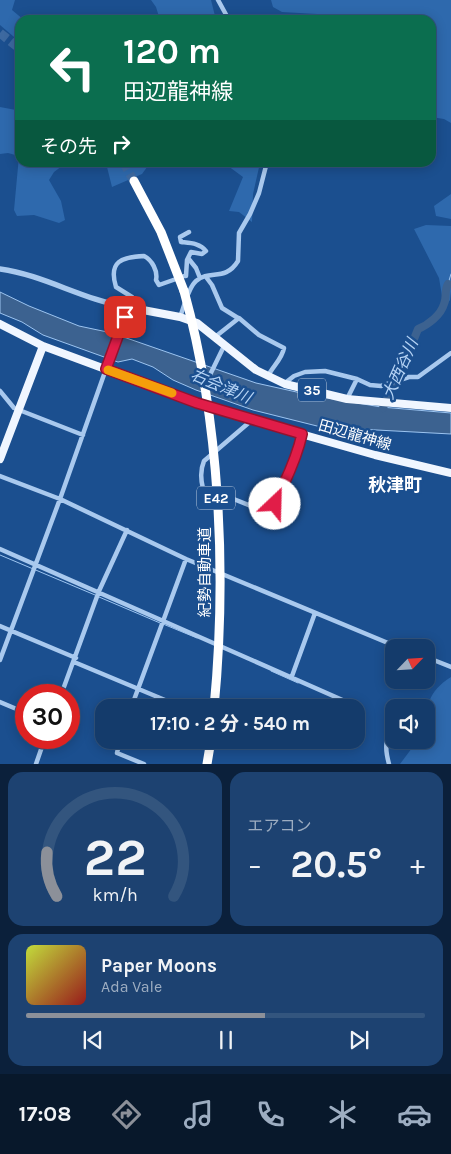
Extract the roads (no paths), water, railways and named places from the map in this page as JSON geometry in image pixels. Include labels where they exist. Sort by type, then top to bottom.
[{"type":"highway","name":"紀勢自動車道","points":[[134,181],[162,232],[184,291],[203,371],[218,516],[220,596],[214,699]]},
{"type":"highway","points":[[207,764],[210,749]]},
{"type":"main road","name":"35","points":[[123,306],[180,317],[197,323],[225,344],[237,356],[268,377],[285,384],[346,399],[451,408]]},
{"type":"main road","points":[[106,367],[121,330],[123,306]]},
{"type":"main road","name":"田辺龍神線","points":[[0,324],[44,346],[199,399],[252,420],[375,455],[451,473]]},
{"type":"main road","points":[[0,460],[44,346]]},
{"type":"street","points":[[218,0],[226,15]]},
{"type":"street","points":[[180,317],[194,282],[203,277],[228,273],[238,261],[239,233],[259,193],[266,167]]},
{"type":"street","points":[[184,276],[186,276],[187,260],[191,252],[202,254],[206,251],[203,247],[194,243],[181,242],[180,237],[189,232]]},
{"type":"street","points":[[0,269],[30,276],[88,298],[123,306],[122,303],[133,301],[132,297],[116,287],[114,280],[115,268],[124,258],[144,256],[148,258],[157,275],[156,280],[160,285],[176,279]]},
{"type":"street","points":[[188,258],[212,285],[222,308],[259,335],[284,348],[282,356],[274,365],[268,377]]},
{"type":"street","points":[[215,337],[238,318]]},
{"type":"street","points":[[199,399],[225,344]]},
{"type":"street","points":[[285,384],[294,376],[305,372],[325,371],[357,379],[370,385],[381,386],[409,377],[418,377],[451,353]]},
{"type":"street","points":[[0,660],[60,499],[106,367]]},
{"type":"street","points":[[346,399],[357,379]]},
{"type":"street","points":[[0,391],[14,408],[83,435]]},
{"type":"street","points":[[252,420],[204,461],[200,469],[202,489],[208,502],[226,496],[281,518],[275,504],[276,499],[298,454],[302,434]]},
{"type":"street","points":[[0,476],[60,499],[186,559],[385,642]]},
{"type":"street","points":[[65,684],[99,591],[126,530]]},
{"type":"street","points":[[0,549],[36,563],[341,699]]},
{"type":"street","points":[[134,699],[186,559]]},
{"type":"street","points":[[292,676],[315,613]]},
{"type":"street","points":[[0,626],[162,699]]},
{"type":"street","points":[[435,661],[451,667]]},
{"type":"street","points":[[0,702],[15,708]]},
{"type":"street","points":[[36,764],[41,749]]},
{"type":"street","points":[[117,749],[116,753],[144,764]]},
{"type":"street","points":[[385,749],[389,764]]},
{"type":"water","name":"右会津川","points":[[0,292],[79,326],[112,333],[256,383],[310,395],[381,407],[451,413],[451,434],[321,427],[253,410],[196,390],[173,380],[153,367],[132,359],[118,362],[43,335],[22,322],[0,313]]},
{"type":"waterway","name":"大西谷川","points":[[448,284],[451,274]]},
{"type":"waterway","name":"大西谷川","points":[[383,408],[399,366],[408,354],[418,329],[434,319],[440,312],[445,302],[448,284]]},
{"type":"waterway","points":[[0,555],[95,595]]},
{"type":"waterway","points":[[99,597],[160,623]]},
{"type":"waterway","points":[[163,624],[197,638]]},
{"type":"waterway","points":[[271,671],[298,683]]},
{"type":"tunnel","points":[[0,33],[15,45]]},
{"type":"tunnel","points":[[126,167],[134,181]]},
{"type":"district","name":"秋津町","points":[[395,485]]}]
